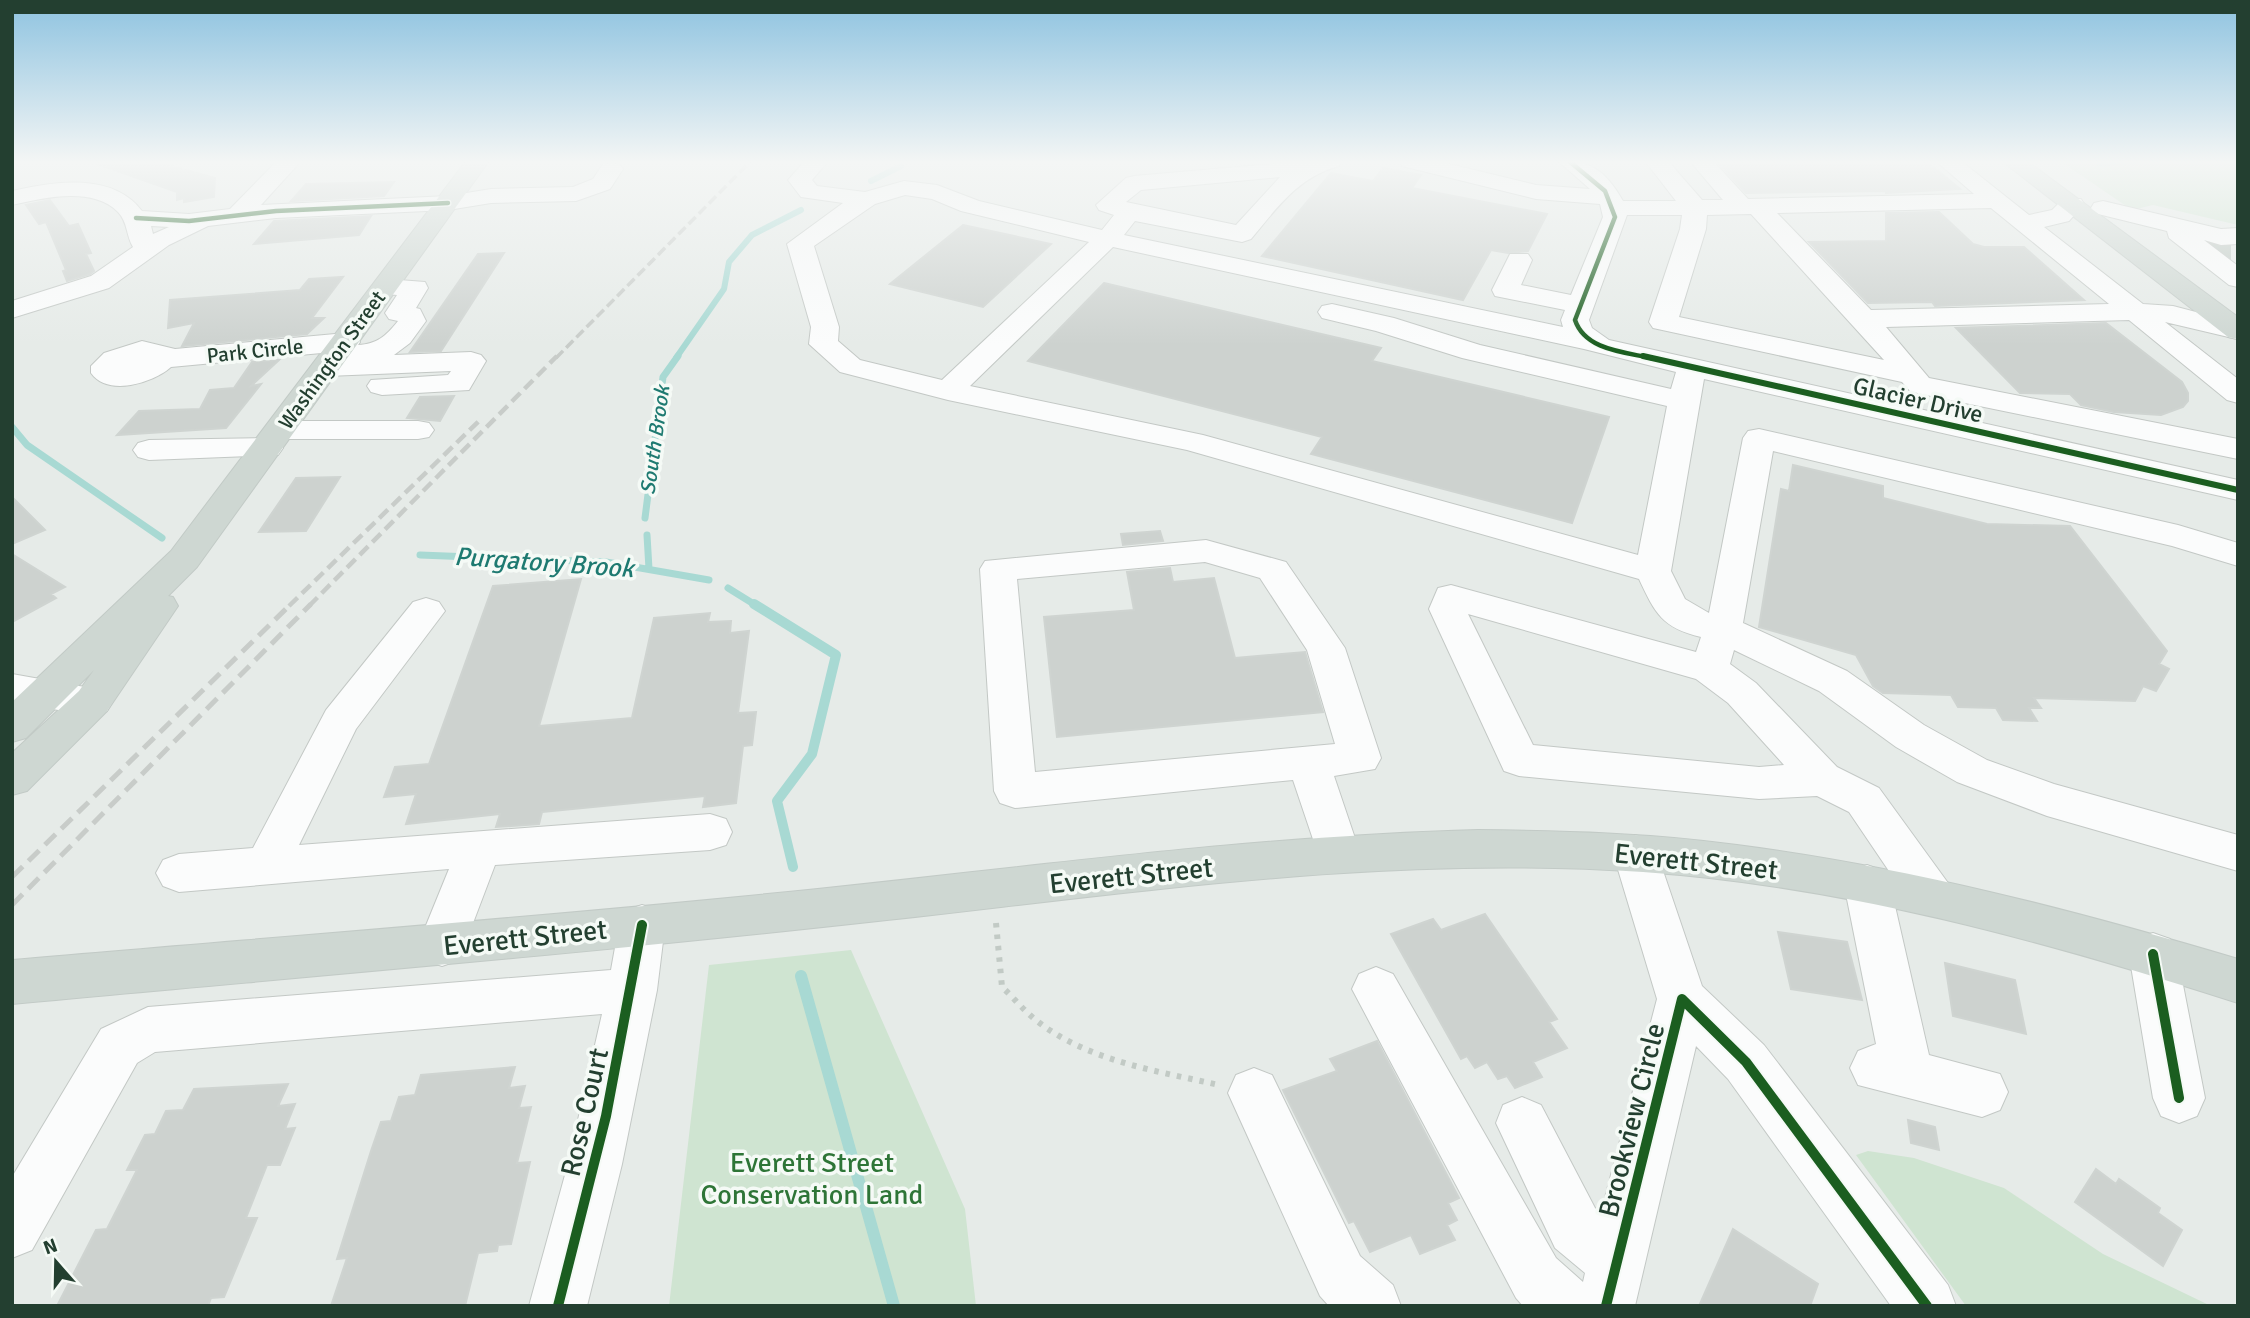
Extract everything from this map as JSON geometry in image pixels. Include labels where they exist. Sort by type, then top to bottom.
[{"type":"main road","name":"Washington Street","points":[[12,779],[93,701],[160,607],[184,559],[274,439],[344,370],[367,314],[392,300],[437,223]]},
{"type":"main road","points":[[2096,223],[2238,331]]},
{"type":"main road","points":[[2136,223],[2228,263]]},
{"type":"main road","name":"Washington Street","points":[[12,727],[30,691],[184,559]]},
{"type":"main road","points":[[12,808],[93,701]]},
{"type":"main road","name":"Everett Street","points":[[12,982],[442,945],[1338,853],[1474,849],[1636,853],[1867,884],[1932,897],[2153,954],[2238,981]]},
{"type":"street","points":[[137,223],[143,251]]},
{"type":"street","points":[[12,310],[91,286],[117,272],[143,251],[176,233],[208,223]]},
{"type":"street","points":[[832,223],[800,244],[825,327],[823,344],[850,366],[948,391],[1192,442],[1653,571]]},
{"type":"street","points":[[1025,223],[1099,247],[1384,324],[1472,352],[1683,401]]},
{"type":"street","points":[[948,391],[1099,247],[1120,223]]},
{"type":"street","points":[[1183,223],[1242,234],[1252,223]]},
{"type":"street","points":[[1592,342],[1576,326],[1581,305],[1613,223]]},
{"type":"street","points":[[1694,223],[1663,322],[2112,424],[2238,449]]},
{"type":"street","points":[[1767,223],[1864,318],[1916,380],[1923,420]]},
{"type":"street","points":[[2025,223],[2238,394]]},
{"type":"street","points":[[2163,223],[2228,263]]},
{"type":"street","name":"Glacier Drive","points":[[1099,247],[1592,342],[1613,351],[2238,490]]},
{"type":"street","points":[[1518,260],[1502,295],[1581,305]]},
{"type":"street","name":"Park Circle","points":[[163,359],[344,370],[397,343],[413,317],[392,300]]},
{"type":"street","points":[[1864,318],[2135,312],[2174,314],[2238,331]]},
{"type":"street","points":[[1692,369],[1683,401],[1653,571],[1670,606],[1680,615],[1696,623],[1722,629],[1833,681],[1910,736],[1972,771],[2047,799],[2238,853]]},
{"type":"street","points":[[344,370],[354,429]]},
{"type":"street","points":[[1709,669],[1722,629],[1768,386]]},
{"type":"street","points":[[2112,424],[2116,463]]},
{"type":"street","points":[[149,450],[354,429],[418,430]]},
{"type":"street","points":[[1759,438],[2113,523],[2178,536],[2238,555]]},
{"type":"street","points":[[2070,453],[2096,505],[2113,523]]},
{"type":"street","points":[[1206,551],[1273,570],[1326,648],[1360,758],[1309,762],[1015,791],[998,569],[1206,551]]},
{"type":"street","points":[[1822,779],[1759,783],[1519,760],[1447,609],[1451,597],[1709,669],[1742,693],[1822,779],[1864,800],[1932,897]]},
{"type":"street","points":[[266,866],[340,721],[426,611]]},
{"type":"street","points":[[30,691],[93,701]]},
{"type":"street","points":[[1309,762],[1338,853]]},
{"type":"street","points":[[179,873],[710,832]]},
{"type":"street","points":[[442,945],[479,848]]},
{"type":"street","name":"Brookview Circle","points":[[1636,853],[1682,999],[1746,1062],[1927,1306]]},
{"type":"street","points":[[1867,884],[1892,1071],[1982,1093]]},
{"type":"street","name":"Rose Court","points":[[558,1306],[587,1195],[633,990],[642,925]]},
{"type":"street","points":[[2153,954],[2179,1098]]},
{"type":"street","points":[[1376,989],[1536,1278],[1565,1306]]},
{"type":"street","points":[[12,1230],[119,1046],[148,1030],[633,990]]},
{"type":"street","name":"Brookview Circle","points":[[1612,1284],[1682,999]]},
{"type":"street","points":[[1254,1093],[1340,1276],[1372,1306]]},
{"type":"street","points":[[1522,1123],[1575,1228],[1612,1284]]},
{"type":"path","points":[[996,923],[1002,987],[1038,1022],[1079,1045],[1142,1066],[1254,1093]]},
{"type":"green space","name":"Everett Street Conservation Land","points":[[851,950],[965,1209],[976,1306],[669,1306],[709,965]]},
{"type":"green space","points":[[1868,1151],[1914,1158],[2004,1188],[2103,1254],[2211,1306],[1966,1306],[1856,1155]]},
{"type":"building","points":[[46,223],[66,223],[69,226],[78,224],[91,253],[86,254],[94,271],[90,274],[67,281],[63,271],[66,270]]},
{"type":"building","points":[[273,223],[367,223],[359,235],[254,244]]},
{"type":"building","points":[[1290,223],[1543,223],[1528,251],[1508,253],[1491,250],[1463,300],[1262,256]]},
{"type":"building","points":[[1886,223],[1950,223],[1973,244],[1984,247],[2024,247],[2084,300],[1935,306],[1932,302],[1868,303],[1809,242],[1886,241]]},
{"type":"building","points":[[963,225],[1051,244],[983,307],[890,284]]},
{"type":"building","points":[[504,253],[441,351],[410,352],[478,254]]},
{"type":"building","points":[[343,277],[312,318],[324,318],[307,334],[182,346],[194,323],[168,328],[170,300],[300,290],[309,279]]},
{"type":"building","points":[[1104,283],[1381,348],[1372,361],[1609,417],[1572,523],[1311,454],[1322,437],[1028,361]]},
{"type":"building","points":[[2106,323],[2182,382],[2188,393],[2188,401],[2183,407],[2161,415],[2114,412],[2081,405],[2070,394],[2020,393],[1956,328]]},
{"type":"building","points":[[279,360],[251,386],[261,384],[226,428],[117,435],[139,411],[200,409],[210,390],[234,388],[252,362]]},
{"type":"building","points":[[454,396],[440,421],[407,418],[420,397]]},
{"type":"building","points":[[1793,465],[1883,486],[1883,498],[1987,524],[2070,526],[2167,651],[2159,664],[2169,669],[2156,691],[2143,686],[2135,701],[2034,698],[2041,708],[2029,708],[2037,721],[2003,720],[1996,708],[1958,707],[1951,695],[1883,693],[1873,686],[1856,655],[1759,627],[1781,489],[1789,491]]},
{"type":"building","points":[[340,477],[306,531],[259,532],[296,478]]},
{"type":"building","points":[[12,497],[45,530],[12,544]]},
{"type":"building","points":[[1160,531],[1163,541],[1123,545],[1121,534]]},
{"type":"building","points":[[12,554],[65,587],[51,594],[56,598],[12,622]]},
{"type":"building","points":[[1170,568],[1173,582],[1214,578],[1235,658],[1305,652],[1323,712],[1057,737],[1044,617],[1134,610],[1127,572]]},
{"type":"building","points":[[581,579],[539,726],[632,718],[654,618],[710,613],[708,622],[731,621],[730,633],[749,631],[738,713],[756,712],[752,745],[743,746],[736,803],[703,807],[705,796],[542,812],[539,824],[496,827],[500,814],[406,824],[416,794],[384,797],[395,767],[429,764],[493,586]]},
{"type":"building","points":[[1485,914],[1557,1019],[1549,1022],[1567,1048],[1533,1062],[1542,1077],[1515,1088],[1507,1076],[1498,1079],[1487,1062],[1475,1068],[1467,1056],[1461,1059],[1391,934],[1433,919],[1441,930]]},
{"type":"building","points":[[1778,932],[1847,942],[1862,1000],[1791,989]]},
{"type":"building","points":[[1945,963],[2015,980],[2026,1034],[1953,1016]]},
{"type":"building","points":[[1377,1041],[1459,1198],[1448,1203],[1457,1220],[1447,1225],[1455,1240],[1420,1254],[1411,1235],[1370,1252],[1354,1221],[1349,1223],[1283,1090],[1337,1071],[1330,1059]]},
{"type":"building","points":[[515,1067],[509,1088],[525,1086],[519,1108],[531,1107],[517,1163],[530,1162],[511,1244],[498,1245],[497,1251],[478,1253],[465,1306],[331,1306],[347,1258],[337,1259],[371,1151],[381,1122],[391,1121],[399,1097],[415,1095],[421,1075]]},
{"type":"building","points":[[288,1084],[278,1106],[295,1104],[285,1129],[295,1128],[280,1165],[267,1165],[246,1218],[257,1218],[224,1297],[211,1298],[208,1306],[57,1306],[96,1230],[107,1229],[137,1170],[127,1170],[145,1135],[155,1134],[166,1111],[183,1110],[194,1089]]},
{"type":"building","points":[[1908,1120],[1935,1127],[1939,1150],[1911,1143]]},
{"type":"building","points":[[2096,1169],[2116,1184],[2119,1179],[2160,1208],[2158,1213],[2182,1230],[2163,1266],[2075,1202]]},
{"type":"building","points":[[1733,1229],[1818,1284],[1810,1306],[1699,1306]]},
{"type":"waterway","name":"South Brook","points":[[676,358],[724,289],[729,262],[752,235],[776,223]]},
{"type":"waterway","name":"South Brook","points":[[645,518],[663,377],[678,356]]},
{"type":"waterway","name":"Purgatory Brook","points":[[12,427],[27,445],[162,538]]},
{"type":"waterway","name":"South Brook","points":[[647,535],[649,569]]},
{"type":"waterway","name":"Purgatory Brook","points":[[420,555],[606,562],[709,580]]},
{"type":"waterway","name":"Purgatory Brook","points":[[728,588],[757,606]]},
{"type":"waterway","name":"Purgatory Brook","points":[[754,604],[836,655],[812,754],[777,801],[793,867]]},
{"type":"waterway","name":"Purgatory Brook","points":[[801,976],[894,1306]]},
{"type":"tunnel","points":[[2209,251],[2231,251]]},
{"type":"railway","points":[[556,358],[690,223]]},
{"type":"railway","points":[[309,606],[557,356]]},
{"type":"railway","points":[[289,606],[480,420]]},
{"type":"railway","points":[[12,877],[291,604]]},
{"type":"railway","points":[[12,905],[311,604]]},
{"type":"cycle path","points":[[1613,223],[1575,320],[1579,332],[1599,346],[2238,490]]},
{"type":"cycle path","points":[[558,1306],[606,1116],[642,925]]},
{"type":"cycle path","points":[[2153,954],[2179,1098]]},
{"type":"cycle path","points":[[1606,1306],[1682,999],[1746,1062],[1927,1306]]}]
